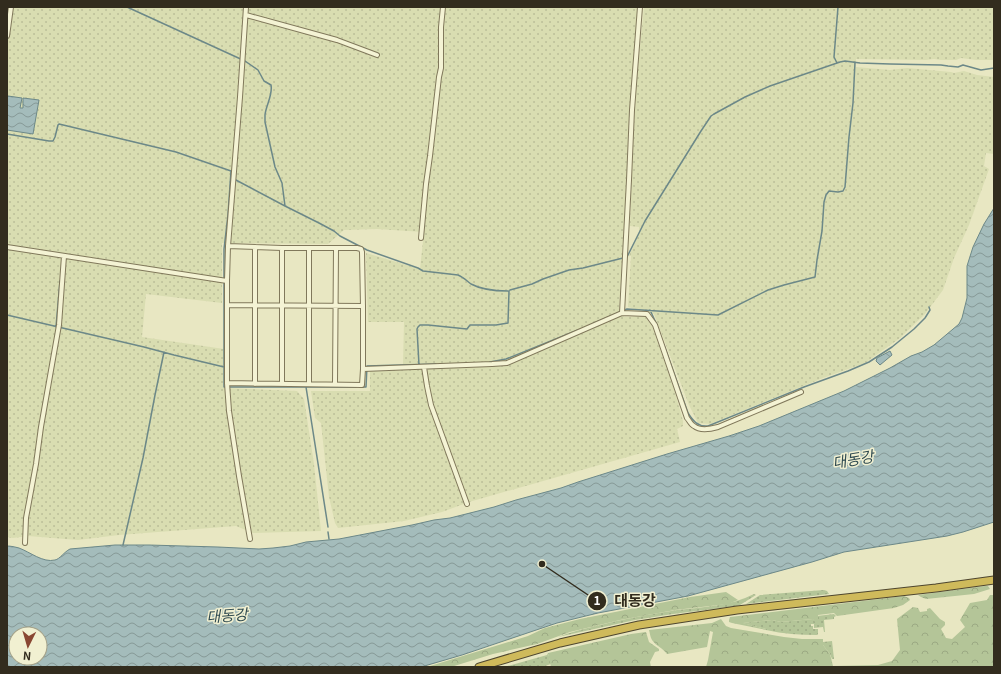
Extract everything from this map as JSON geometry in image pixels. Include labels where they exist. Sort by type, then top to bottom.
[{"type":"highway","points":[[479,667],[583,637],[639,624],[994,580]]},
{"type":"street","points":[[7,36],[11,7]]},
{"type":"street","points":[[246,7],[228,246],[227,383],[229,411],[250,539]]},
{"type":"street","points":[[421,238],[426,184],[441,68],[441,26],[443,7]]},
{"type":"street","points":[[622,313],[630,178],[632,110],[640,7]]},
{"type":"street","points":[[246,15],[337,40],[377,55]]},
{"type":"street","points":[[227,383],[362,385],[363,306],[361,249],[228,246]]},
{"type":"street","points":[[7,247],[227,281]]},
{"type":"street","points":[[255,247],[255,384]]},
{"type":"street","points":[[282,248],[282,383]]},
{"type":"street","points":[[309,248],[309,384]]},
{"type":"street","points":[[335,384],[336,248]]},
{"type":"street","points":[[25,543],[28,502],[36,464],[41,426],[59,325],[64,256]]},
{"type":"street","points":[[227,305],[363,306]]},
{"type":"street","points":[[362,368],[507,363],[622,313],[647,314],[655,325],[688,418],[694,426],[702,429],[718,427],[801,392]]},
{"type":"street","points":[[424,367],[431,405],[467,504]]},
{"type":"green space","points":[[7,7],[638,7],[630,108],[619,309],[624,317],[645,316],[652,326],[674,389],[683,421],[683,426],[677,429],[680,442],[469,502],[442,512],[404,521],[338,528],[335,523],[329,497],[321,423],[315,418],[311,391],[370,391],[370,365],[403,364],[404,322],[368,322],[366,253],[420,269],[424,232],[377,229],[344,230],[328,244],[222,243],[222,303],[146,294],[142,337],[224,349],[223,388],[297,391],[304,399],[314,464],[321,531],[253,533],[236,526],[119,535],[78,540],[28,536],[13,538],[7,537]]},
{"type":"green space","points":[[644,7],[994,7],[994,60],[961,58],[956,60],[856,59],[856,67],[890,70],[907,68],[954,73],[964,71],[977,75],[994,77],[994,154],[986,153],[984,166],[989,169],[969,225],[954,258],[943,290],[925,314],[900,338],[865,363],[823,378],[710,424],[698,423],[689,405],[654,314],[628,307],[631,256],[629,256],[639,234],[639,227],[630,226],[633,141]]},
{"type":"green space","points":[[988,586],[990,589],[974,594],[926,599],[918,595]]},
{"type":"green space","points":[[824,590],[829,594],[746,604],[760,595]]},
{"type":"green space","points":[[726,592],[738,600],[728,604],[675,610],[620,620],[570,632],[537,644],[493,654],[451,667],[427,667],[528,636],[545,628],[580,619],[690,597]]},
{"type":"green space","points":[[754,594],[756,595],[736,606],[635,620],[558,637],[582,629],[636,617],[726,604]]},
{"type":"green space","points":[[990,595],[994,595],[994,667],[706,667],[713,632],[710,631],[707,647],[667,654],[652,640],[649,630],[712,623],[721,619],[726,626],[731,628],[784,637],[823,639],[823,645],[830,654],[833,666],[878,665],[892,661],[900,650],[897,619],[913,607],[918,608],[920,612],[927,611],[927,609],[930,608],[940,619],[945,622],[945,625],[941,629],[946,638],[952,639],[965,627],[960,620],[970,603],[987,600]]},
{"type":"green space","points":[[904,596],[910,600],[903,605],[894,608],[837,616],[834,613],[818,615],[818,622],[815,622],[813,619],[781,622],[772,620],[743,623],[766,630],[729,622],[730,617]]},
{"type":"green space","points":[[834,614],[836,616],[834,619],[824,620],[825,632],[823,627],[814,628],[814,624],[811,624],[813,629],[818,629],[817,635],[766,630],[742,623],[772,620],[781,622],[813,619],[818,622],[817,616]]},
{"type":"green space","points":[[646,632],[649,642],[659,649],[659,651],[655,652],[650,662],[651,667],[551,667],[548,653]]},
{"type":"green space","points":[[832,641],[834,659],[832,659],[823,645],[823,642]]},
{"type":"green space","points":[[548,653],[551,664],[542,667],[504,667],[547,655]]},
{"type":"water","points":[[8,96],[22,98],[20,108],[23,108],[23,98],[39,100],[33,134],[7,130]]},
{"type":"water","points":[[994,208],[994,522],[947,536],[844,552],[688,596],[598,613],[557,623],[462,655],[421,667],[7,667],[7,546],[19,548],[41,559],[50,561],[57,559],[70,549],[115,545],[259,549],[339,539],[450,518],[494,507],[729,436],[759,426],[844,391],[934,345],[959,324],[962,318],[967,298],[967,266],[973,247],[984,224]]},
{"type":"water","points":[[890,351],[892,355],[880,365],[876,361],[877,358]]},
{"type":"waterway","points":[[127,7],[245,61],[258,70],[264,81],[271,85],[265,122],[275,167],[282,183],[285,206],[367,250],[423,271],[458,275],[480,288],[508,291]]},
{"type":"waterway","points":[[837,63],[834,57],[838,7]]},
{"type":"waterway","points":[[627,257],[645,221],[711,116],[745,97],[770,86],[845,61],[860,63],[941,65],[958,67],[963,65],[981,70],[994,68]]},
{"type":"waterway","points":[[592,324],[627,309],[718,315],[768,290],[815,277],[826,195],[829,191],[843,191],[845,187],[853,103],[855,62]]},
{"type":"waterway","points":[[7,134],[53,141],[59,124],[176,152],[231,171],[224,249],[224,387],[306,387],[328,527]]},
{"type":"waterway","points":[[234,179],[285,206]]},
{"type":"waterway","points":[[510,290],[532,284],[569,270],[623,258]]},
{"type":"waterway","points":[[56,327],[60,281]]},
{"type":"waterway","points":[[419,365],[417,329],[420,325],[467,329],[470,325],[496,325],[508,323],[509,291]]},
{"type":"waterway","points":[[664,345],[688,413],[696,423],[701,426],[708,426],[869,362],[892,347],[914,329],[925,318],[930,310],[929,307]]},
{"type":"waterway","points":[[650,310],[657,325]]},
{"type":"waterway","points":[[7,315],[224,367]]},
{"type":"waterway","points":[[490,362],[506,359],[578,330]]},
{"type":"waterway","points":[[123,545],[143,458],[164,352]]},
{"type":"waterway","points":[[362,387],[366,387],[367,366],[436,364]]},
{"type":"waterway","points":[[306,387],[356,387]]},
{"type":"waterway","points":[[328,532],[329,539]]},
{"type":"place","name":"대동강","points":[[542,564]]}]
